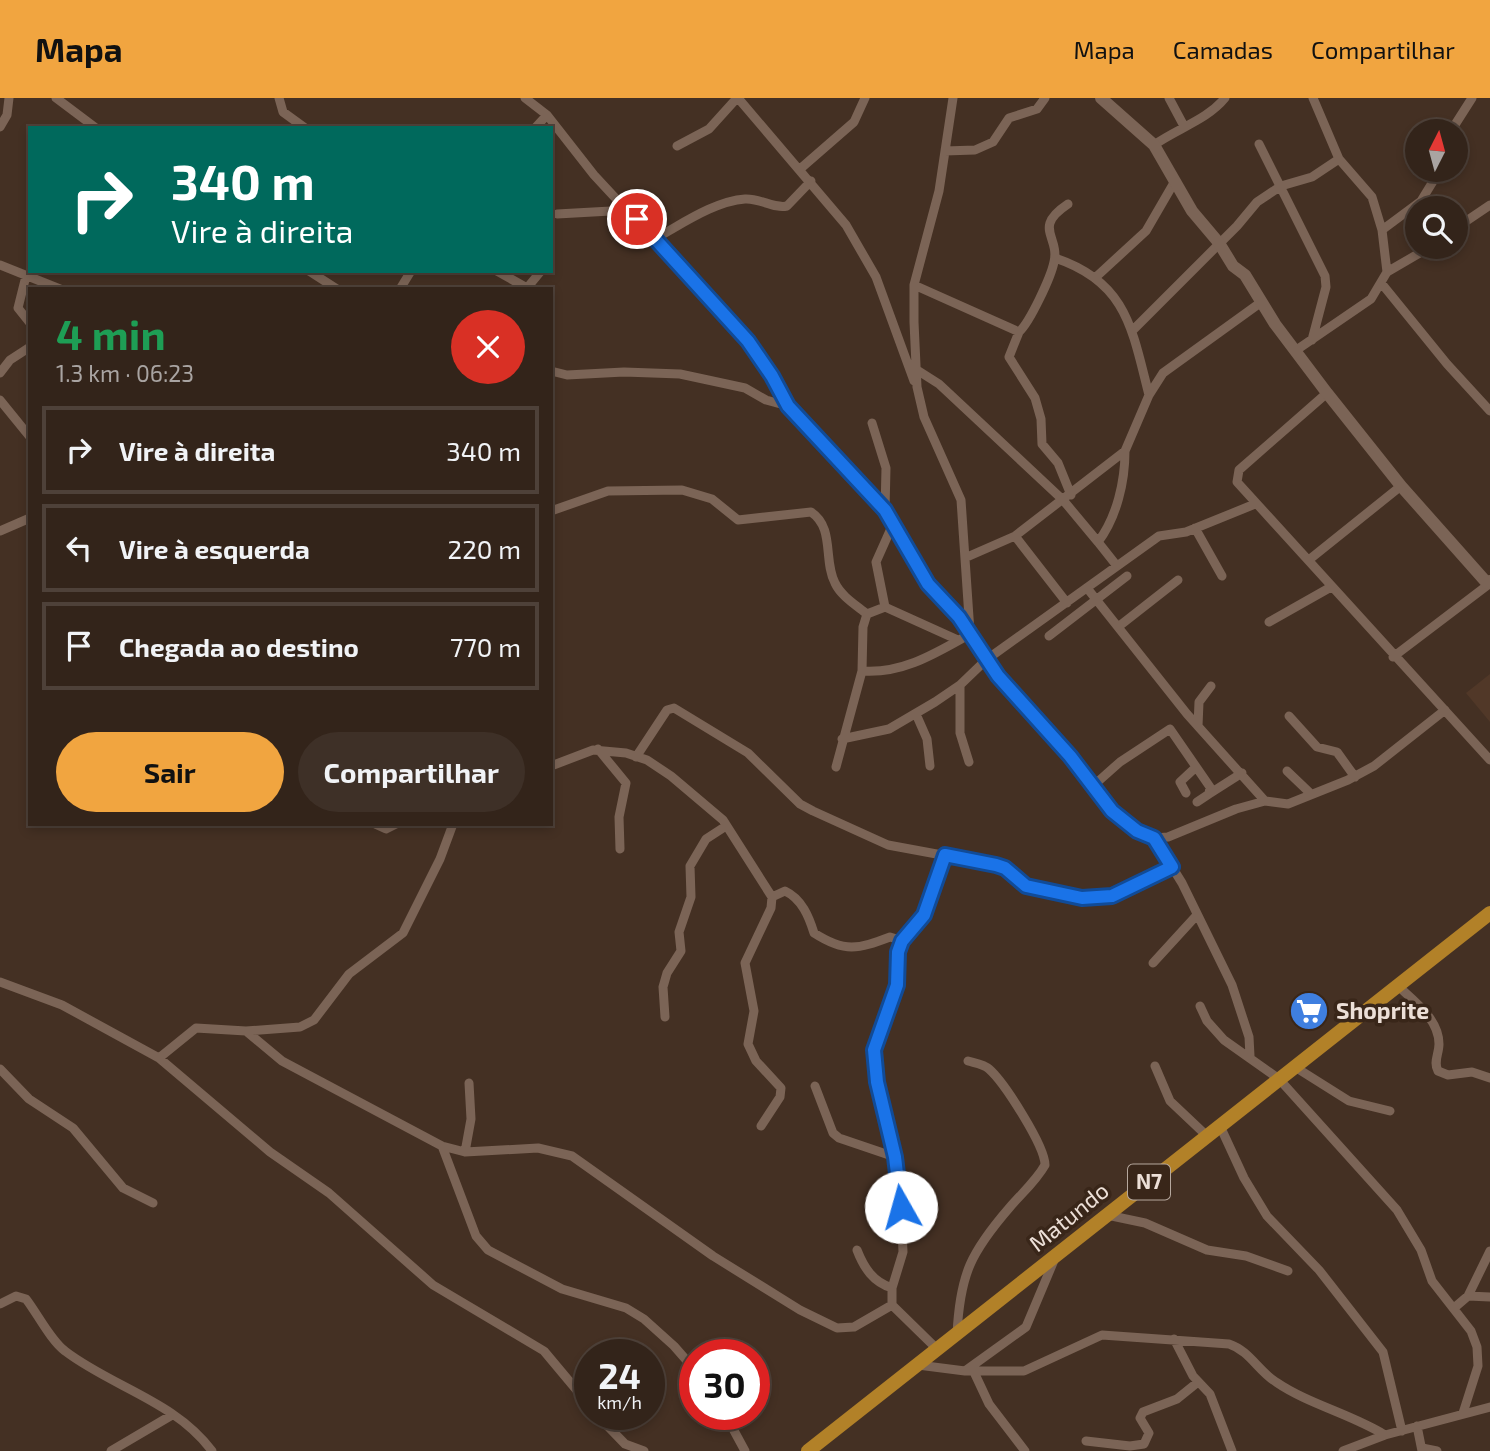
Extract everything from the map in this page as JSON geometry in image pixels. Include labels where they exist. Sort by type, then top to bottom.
[{"type":"main road","name":"Matundo","points":[[816,1449],[937,1349],[1490,913]]},
{"type":"street","points":[[0,127],[7,115],[9,98]]},
{"type":"street","points":[[56,98],[93,126]]},
{"type":"street","points":[[279,98],[283,113],[302,126]]},
{"type":"street","points":[[525,98],[547,115],[579,158],[656,238],[748,341],[788,406],[885,510],[928,584],[971,634],[986,660],[1093,786],[1124,822],[1154,838],[1172,867],[1232,985],[1249,1037],[1250,1056]]},
{"type":"street","points":[[677,146],[709,129],[737,98],[846,225],[873,271],[917,387],[925,417],[961,500],[971,634]]},
{"type":"street","points":[[800,169],[854,122],[865,98]]},
{"type":"street","points":[[917,387],[914,285],[939,191],[953,98]]},
{"type":"street","points":[[945,151],[975,150],[993,142],[1009,118],[1037,109],[1045,98]]},
{"type":"street","points":[[1101,98],[1154,145],[1192,211],[1219,243],[1232,265],[1245,275],[1260,303],[1327,393],[1401,486],[1489,583],[1393,657]]},
{"type":"street","points":[[1169,98],[1184,126]]},
{"type":"street","points":[[1154,145],[1213,112],[1225,98]]},
{"type":"street","points":[[1295,351],[1365,305],[1382,284],[1387,272],[1382,230],[1373,198],[1339,159],[1313,98]]},
{"type":"street","points":[[1459,119],[1472,98]]},
{"type":"street","points":[[537,126],[547,115]]},
{"type":"street","points":[[1259,144],[1325,276],[1326,288],[1312,340]]},
{"type":"street","points":[[1133,330],[1237,226],[1247,211],[1281,186],[1312,177],[1339,159]]},
{"type":"street","points":[[656,238],[690,219],[737,200],[753,199],[788,206],[811,181]]},
{"type":"street","points":[[1097,277],[1146,230],[1175,181]]},
{"type":"street","points":[[1382,230],[1420,201],[1432,182]]},
{"type":"street","points":[[1067,498],[1058,463],[1042,444],[1041,419],[1035,398],[1009,357],[1055,258],[1049,227],[1055,213],[1068,204]]},
{"type":"street","points":[[1468,221],[1490,205]]},
{"type":"street","points":[[557,214],[629,210]]},
{"type":"street","points":[[1055,258],[1097,277],[1109,288],[1133,330],[1149,395]]},
{"type":"street","points":[[1387,272],[1409,259]]},
{"type":"street","points":[[0,265],[55,287]]},
{"type":"street","points":[[312,273],[334,287]]},
{"type":"street","points":[[501,273],[525,287]]},
{"type":"street","points":[[528,287],[539,273]]},
{"type":"street","points":[[26,276],[18,308],[28,320]]},
{"type":"street","points":[[1382,284],[1447,364],[1490,411]]},
{"type":"street","points":[[914,285],[1019,332]]},
{"type":"street","points":[[1098,542],[1105,533],[1123,483],[1125,451],[1149,395],[1163,373],[1260,303]]},
{"type":"street","points":[[0,373],[10,360],[28,347]]},
{"type":"street","points":[[917,370],[939,384],[1005,449],[1067,498],[1117,566]]},
{"type":"street","points":[[553,371],[567,375],[624,372],[680,374],[745,388],[766,400],[788,406]]},
{"type":"street","points":[[1327,393],[1237,473],[1237,482],[1310,559],[1393,657],[1490,760]]},
{"type":"street","points":[[0,400],[28,435]]},
{"type":"street","points":[[872,423],[886,468],[885,510]]},
{"type":"street","points":[[967,557],[1015,536],[1125,451]]},
{"type":"street","points":[[1310,559],[1401,486]]},
{"type":"street","points":[[553,510],[608,491],[682,491],[712,499],[738,520],[811,512],[824,530],[836,586],[867,614]]},
{"type":"street","points":[[842,739],[881,731],[960,685],[986,660],[1159,536],[1195,528],[1255,504]]},
{"type":"street","points":[[0,531],[28,519]]},
{"type":"street","points":[[885,607],[876,562],[893,524]]},
{"type":"street","points":[[1195,528],[1222,576]]},
{"type":"street","points":[[1015,536],[1067,603]]},
{"type":"street","points":[[1049,636],[1127,576]]},
{"type":"street","points":[[1118,627],[1178,580]]},
{"type":"street","points":[[1269,622],[1331,587]]},
{"type":"street","points":[[1087,588],[1198,726],[1265,801]]},
{"type":"street","points":[[867,614],[885,607],[958,640]]},
{"type":"street","points":[[836,767],[862,671],[863,627],[867,614]]},
{"type":"street","points":[[862,671],[883,672],[902,667],[971,634]]},
{"type":"street","points":[[960,685],[960,733],[969,762]]},
{"type":"street","points":[[1198,726],[1199,702],[1211,686]]},
{"type":"street","points":[[636,757],[667,710],[674,708],[748,753],[806,808],[880,842],[996,865],[1005,868],[1026,886],[1082,898],[1112,896],[1172,867]]},
{"type":"street","points":[[1154,838],[1168,837],[1236,809],[1265,801],[1288,804],[1355,777],[1374,766],[1445,710]]},
{"type":"street","points":[[916,713],[928,738],[930,766]]},
{"type":"street","points":[[1289,716],[1317,747],[1337,751],[1355,777]]},
{"type":"street","points":[[1093,786],[1120,762],[1170,729],[1210,787],[1209,794]]},
{"type":"street","points":[[598,749],[626,783],[619,817],[620,849]]},
{"type":"street","points":[[553,765],[598,749],[636,757],[671,776],[714,811],[726,825],[772,897],[771,908],[745,962],[754,1011],[748,1044],[756,1061],[779,1084],[781,1093],[761,1126]]},
{"type":"street","points":[[1186,793],[1180,782],[1195,768]]},
{"type":"street","points":[[1287,771],[1310,793]]},
{"type":"street","points":[[1197,802],[1242,773]]},
{"type":"street","points":[[665,1017],[663,987],[667,973],[681,951],[680,932],[691,897],[690,866],[706,839],[726,825]]},
{"type":"street","points":[[159,1058],[196,1028],[246,1031],[308,1024],[349,974],[401,935],[440,859],[452,826]]},
{"type":"street","points":[[937,1349],[892,1305],[892,1288],[904,1246],[895,1157],[877,1082],[874,1050],[897,985],[897,958],[902,941],[924,915],[945,855]]},
{"type":"street","points":[[772,897],[785,891],[792,894],[809,916],[814,933],[833,944],[855,948],[872,946],[890,937],[902,941]]},
{"type":"street","points":[[1153,963],[1196,916]]},
{"type":"street","points":[[0,982],[62,1005],[159,1058],[270,1152],[329,1193],[433,1286],[544,1352],[574,1387]]},
{"type":"street","points":[[1398,986],[1428,1015],[1436,1030],[1439,1046],[1435,1064],[1438,1071],[1448,1075],[1472,1072],[1490,1078]]},
{"type":"street","points":[[1200,1006],[1204,1017],[1219,1034],[1279,1079],[1398,1210],[1421,1250],[1432,1281],[1471,1331],[1477,1347],[1478,1366],[1462,1413]]},
{"type":"street","points":[[246,1031],[282,1061],[442,1146],[465,1152],[538,1148],[572,1156],[713,1256],[800,1310],[837,1328],[854,1327],[892,1305]]},
{"type":"street","points":[[957,1334],[959,1295],[965,1274],[988,1233],[1045,1165],[1040,1142],[1006,1091],[987,1068],[968,1061]]},
{"type":"street","points":[[1155,1066],[1170,1101],[1207,1136]]},
{"type":"street","points":[[1295,1067],[1353,1103],[1390,1111]]},
{"type":"street","points":[[0,1069],[29,1099],[73,1128],[123,1188],[153,1203]]},
{"type":"street","points":[[465,1152],[472,1106],[469,1083]]},
{"type":"street","points":[[815,1086],[833,1133],[839,1138],[895,1157]]},
{"type":"street","points":[[1220,1126],[1244,1178],[1267,1216],[1319,1270],[1385,1355],[1402,1430]]},
{"type":"street","points":[[442,1146],[476,1236],[488,1250],[562,1289],[635,1314],[679,1352]]},
{"type":"street","points":[[1107,1215],[1145,1223],[1207,1250],[1246,1256],[1288,1271]]},
{"type":"street","points":[[857,1250],[866,1270],[881,1284],[892,1288]]},
{"type":"street","points":[[1454,1308],[1468,1296],[1490,1251]]},
{"type":"street","points":[[970,1371],[1026,1327],[1055,1258]]},
{"type":"street","points":[[0,1304],[16,1296],[26,1299],[64,1350],[160,1405],[212,1451]]},
{"type":"street","points":[[1468,1296],[1490,1297]]},
{"type":"street","points":[[918,1365],[970,1371],[1024,1371],[1102,1335],[1174,1339],[1238,1347],[1278,1384],[1363,1422],[1385,1435]]},
{"type":"street","points":[[1174,1339],[1198,1382],[1217,1407],[1232,1451]]},
{"type":"street","points":[[970,1371],[989,1404],[1025,1451]]},
{"type":"street","points":[[1086,1441],[1130,1446],[1144,1444],[1149,1433],[1140,1418],[1143,1412],[1177,1399],[1198,1382]]},
{"type":"street","points":[[1343,1451],[1385,1435],[1490,1407]]},
{"type":"street","points":[[111,1451],[172,1415]]},
{"type":"street","points":[[1417,1426],[1422,1450],[1437,1451]]},
{"type":"street","points":[[612,1430],[629,1447],[644,1451]]},
{"type":"street","points":[[734,1430],[745,1451]]},
{"type":"shaded area","points":[[1490,674],[1490,722],[1466,693]]},
{"type":"place","name":"Shoprite","points":[[1309,1011]]},
{"type":"route","points":[[637,219],[748,341],[788,406],[810,426],[885,510],[928,584],[959,617],[998,676],[1070,756],[1112,811],[1137,831],[1154,838],[1172,867],[1112,896],[1082,898],[1026,886],[1011,872],[996,865],[945,855],[924,915],[902,941],[896,964],[897,985],[874,1050],[877,1082],[895,1157],[901,1207]]}]
